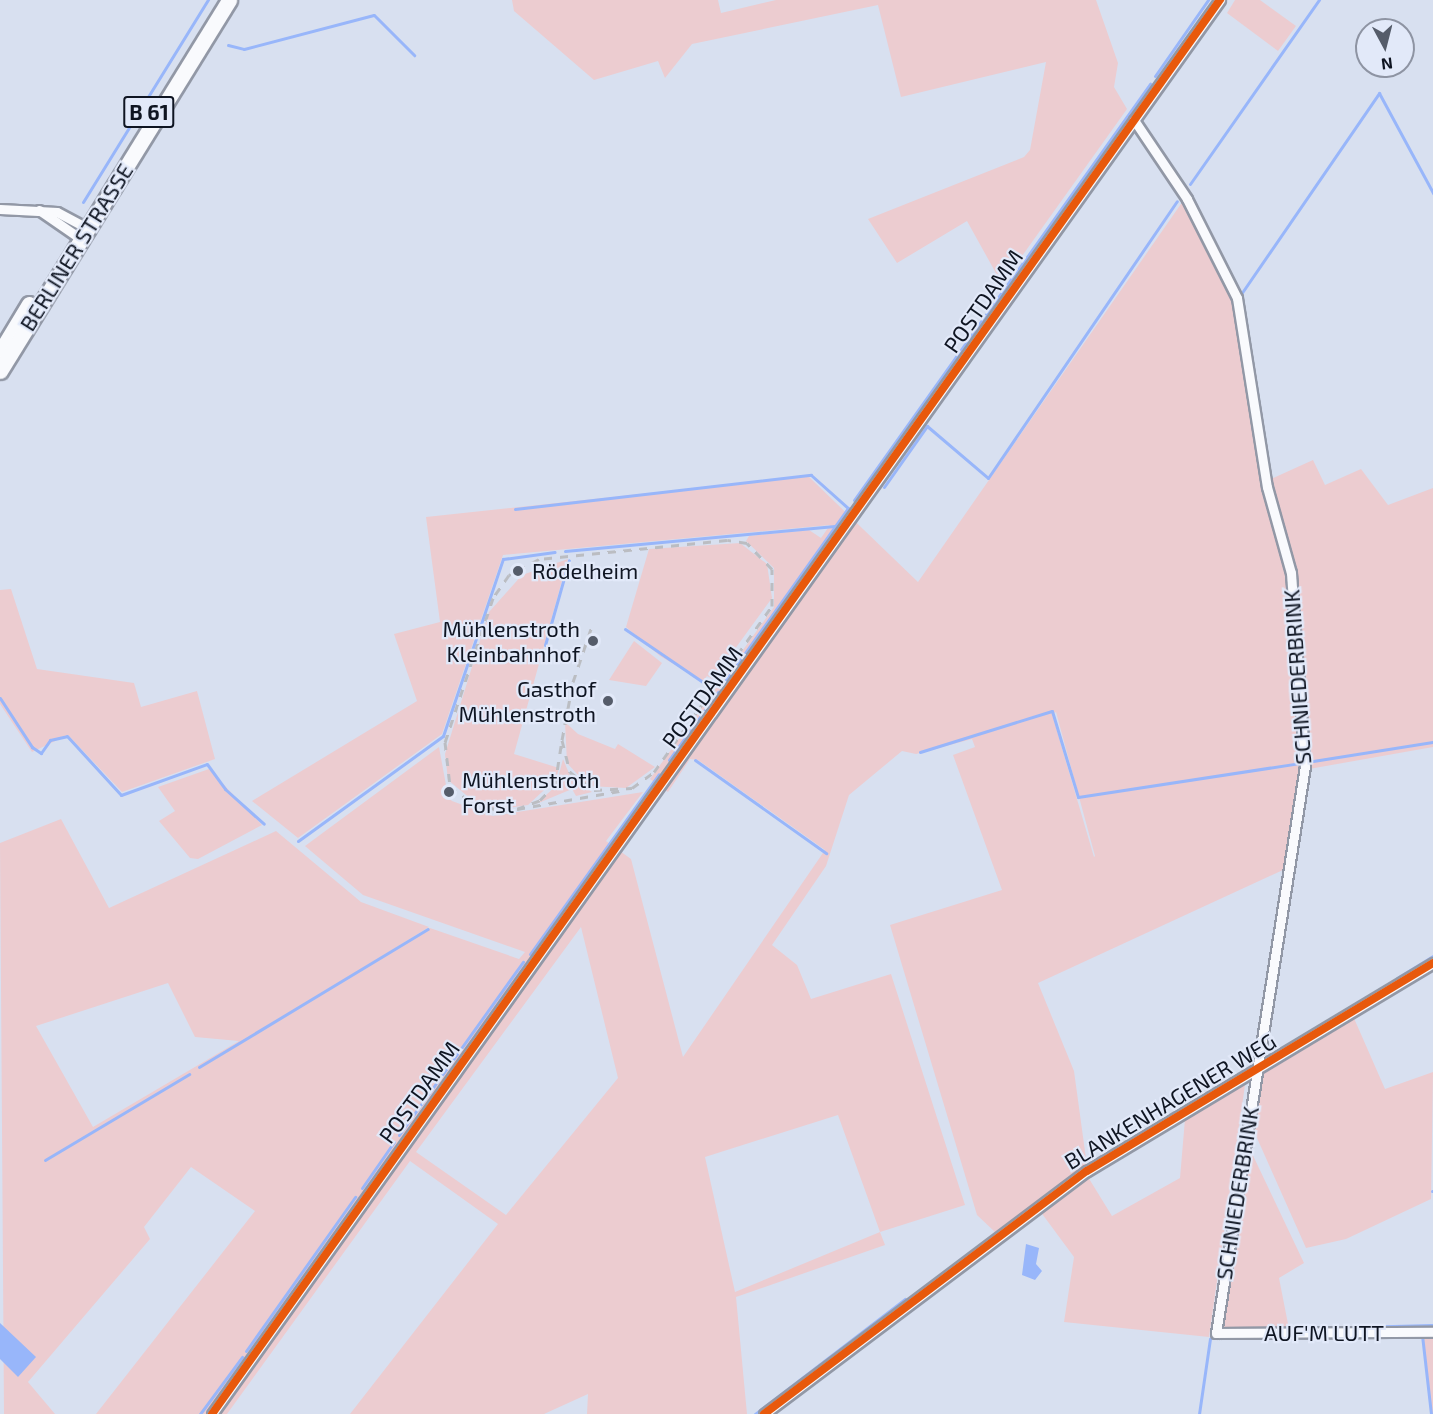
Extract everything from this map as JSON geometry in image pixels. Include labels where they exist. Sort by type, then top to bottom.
[{"type":"main road","name":"BERLINER STRASSE","points":[[0,371],[80,231],[219,0]]},
{"type":"main road","name":"BERLINER STRASSE","points":[[0,352],[229,0]]},
{"type":"street","name":"POSTDAMM","points":[[212,1414],[1220,0]]},
{"type":"street","name":"SCHNIEDERBRINK","points":[[1134,120],[1187,199],[1237,298],[1267,487],[1291,573],[1305,766],[1216,1333]]},
{"type":"street","points":[[0,209],[35,207],[80,231]]},
{"type":"street","name":"BLANKENHAGENER WEG","points":[[764,1414],[1082,1174],[1433,963]]},
{"type":"street","name":"AUF'M LUTT","points":[[1216,1333],[1433,1332]]},
{"type":"shaded area","points":[[512,0],[718,0],[721,13],[776,0],[1096,0],[1118,63],[1114,87],[1127,109],[1002,284],[967,221],[897,263],[868,219],[1024,157],[1030,150],[1046,62],[901,97],[878,5],[692,44],[665,78],[658,61],[594,80],[514,11]]},
{"type":"shaded area","points":[[1235,0],[1260,0],[1296,26],[1278,51],[1227,13]]},
{"type":"shaded area","points":[[1183,201],[1235,299],[1263,489],[1286,574],[1301,759],[1283,870],[1038,983],[1074,1071],[1087,1166],[996,1233],[977,1215],[890,925],[1002,890],[953,755],[975,747],[972,739],[916,754],[902,751],[849,795],[826,866],[772,945],[797,965],[811,999],[891,974],[965,1205],[880,1232],[885,1245],[736,1297],[747,1414],[587,1414],[588,1394],[544,1414],[350,1414],[498,1224],[410,1161],[227,1414],[96,1414],[255,1211],[191,1167],[144,1227],[150,1239],[28,1382],[55,1414],[4,1414],[0,843],[61,819],[109,908],[276,831],[361,902],[429,927],[265,1029],[430,928],[519,959],[525,952],[363,895],[305,846],[439,747],[446,785],[441,791],[452,801],[493,816],[643,792],[606,841],[631,859],[683,1057],[825,850],[698,760],[690,759],[668,792],[650,779],[774,607],[774,568],[746,541],[749,536],[809,530],[821,538],[830,525],[503,555],[442,734],[298,838],[252,801],[417,701],[394,634],[440,622],[426,517],[808,476],[918,582]],"holes":[[[1056,712],[1094,857],[1052,714]],[[581,927],[618,1078],[506,1215],[416,1152]],[[168,983],[195,1037],[239,1041],[93,1127],[36,1026]],[[838,1115],[880,1232],[735,1292],[705,1157]]]},
{"type":"shaded area","points":[[1313,460],[1325,485],[1361,469],[1388,505],[1433,488],[1433,747],[1309,769],[1294,574],[1269,480]]},
{"type":"shaded area","points":[[740,543],[767,564],[772,598],[713,679],[707,676],[703,681],[660,656],[626,627],[649,549]]},
{"type":"shaded area","points":[[568,559],[514,754],[559,768],[556,779],[528,805],[502,809],[477,804],[448,780],[445,754],[489,612],[522,575]]},
{"type":"shaded area","points":[[11,589],[37,669],[134,683],[141,707],[197,691],[215,759],[122,792],[68,735],[32,752],[0,704],[0,590]]},
{"type":"shaded area","points":[[634,641],[662,663],[646,686],[609,680]]},
{"type":"shaded area","points":[[565,722],[578,734],[615,749],[618,744],[655,767],[626,788],[588,786],[567,763]]},
{"type":"shaded area","points":[[563,759],[571,778],[592,792],[576,796],[572,789],[536,804],[556,786]]},
{"type":"shaded area","points":[[209,769],[262,825],[198,859],[190,858],[159,821],[175,811],[158,787]]},
{"type":"shaded area","points":[[1353,1016],[1385,1089],[1433,1072],[1431,1199],[1346,1239],[1306,1248],[1253,1129],[1261,1071]]},
{"type":"shaded area","points":[[1245,1085],[1209,1337],[1064,1322],[1074,1257],[1040,1211],[1088,1177],[1112,1216],[1180,1178],[1185,1119]]},
{"type":"shaded area","points":[[1248,1145],[1304,1263],[1279,1278],[1289,1329],[1222,1329]]},
{"type":"shaded area","points":[[1423,1336],[1433,1336],[1433,1414],[1432,1414]]},
{"type":"water","points":[[1026,1244],[1039,1248],[1036,1264],[1042,1271],[1035,1280],[1022,1275]]},
{"type":"water","points":[[0,1323],[36,1357],[18,1377],[0,1359]]},
{"type":"waterway","points":[[83,202],[208,0]]},
{"type":"waterway","points":[[1155,76],[1208,0]]},
{"type":"waterway","points":[[1190,184],[1319,0]]},
{"type":"waterway","points":[[228,45],[244,49],[374,15],[414,55]]},
{"type":"waterway","points":[[854,500],[1150,84]]},
{"type":"waterway","points":[[1241,294],[1379,93],[1433,193]]},
{"type":"waterway","points":[[884,487],[927,426],[988,478],[1177,201]]},
{"type":"waterway","points":[[515,509],[811,475],[848,508],[723,684]]},
{"type":"waterway","points":[[565,551],[835,526]]},
{"type":"waterway","points":[[298,841],[443,736],[503,559],[555,552]]},
{"type":"waterway","points":[[545,645],[569,560]]},
{"type":"waterway","points":[[625,629],[707,685]]},
{"type":"waterway","points":[[669,760],[718,692]]},
{"type":"waterway","points":[[0,698],[32,747],[41,753],[50,740],[67,736],[121,795],[207,764],[225,789],[264,824]]},
{"type":"waterway","points":[[920,752],[1052,711],[1078,797],[1299,763]]},
{"type":"waterway","points":[[1313,761],[1433,742]]},
{"type":"waterway","points":[[695,760],[826,853]]},
{"type":"waterway","points":[[530,954],[659,774]]},
{"type":"waterway","points":[[199,1067],[428,929]]},
{"type":"waterway","points":[[1397,978],[1433,956]]},
{"type":"waterway","points":[[399,1135],[523,962]]},
{"type":"waterway","points":[[45,1160],[189,1074]]},
{"type":"waterway","points":[[362,1188],[394,1142]]},
{"type":"waterway","points":[[246,1351],[355,1197]]},
{"type":"waterway","points":[[755,1414],[905,1299]]},
{"type":"waterway","points":[[1354,1327],[1433,1325]]},
{"type":"waterway","points":[[1422,1335],[1431,1414]]},
{"type":"waterway","points":[[1199,1414],[1210,1339]]},
{"type":"waterway","points":[[200,1414],[242,1357]]},
{"type":"railway","points":[[517,809],[540,800],[555,785],[562,740],[570,772],[594,790],[632,788],[654,772],[772,606],[772,569],[747,543],[727,540],[539,559],[509,575],[493,598],[445,742],[450,786],[471,803],[502,811],[517,809],[619,791]]},
{"type":"railway","points":[[562,740],[573,682],[593,623]]},
{"type":"cycle path","points":[[212,1414],[1220,0]]},
{"type":"cycle path","points":[[764,1414],[1087,1171],[1433,963]]},
{"type":"place","name":"Rödelheim","points":[[518,571]]},
{"type":"place","name":"Mühlenstroth Kleinbahnhof","points":[[593,641]]},
{"type":"place","name":"Gasthof Mühlenstroth","points":[[608,701]]},
{"type":"place","name":"Mühlenstroth Forst","points":[[449,792]]}]
